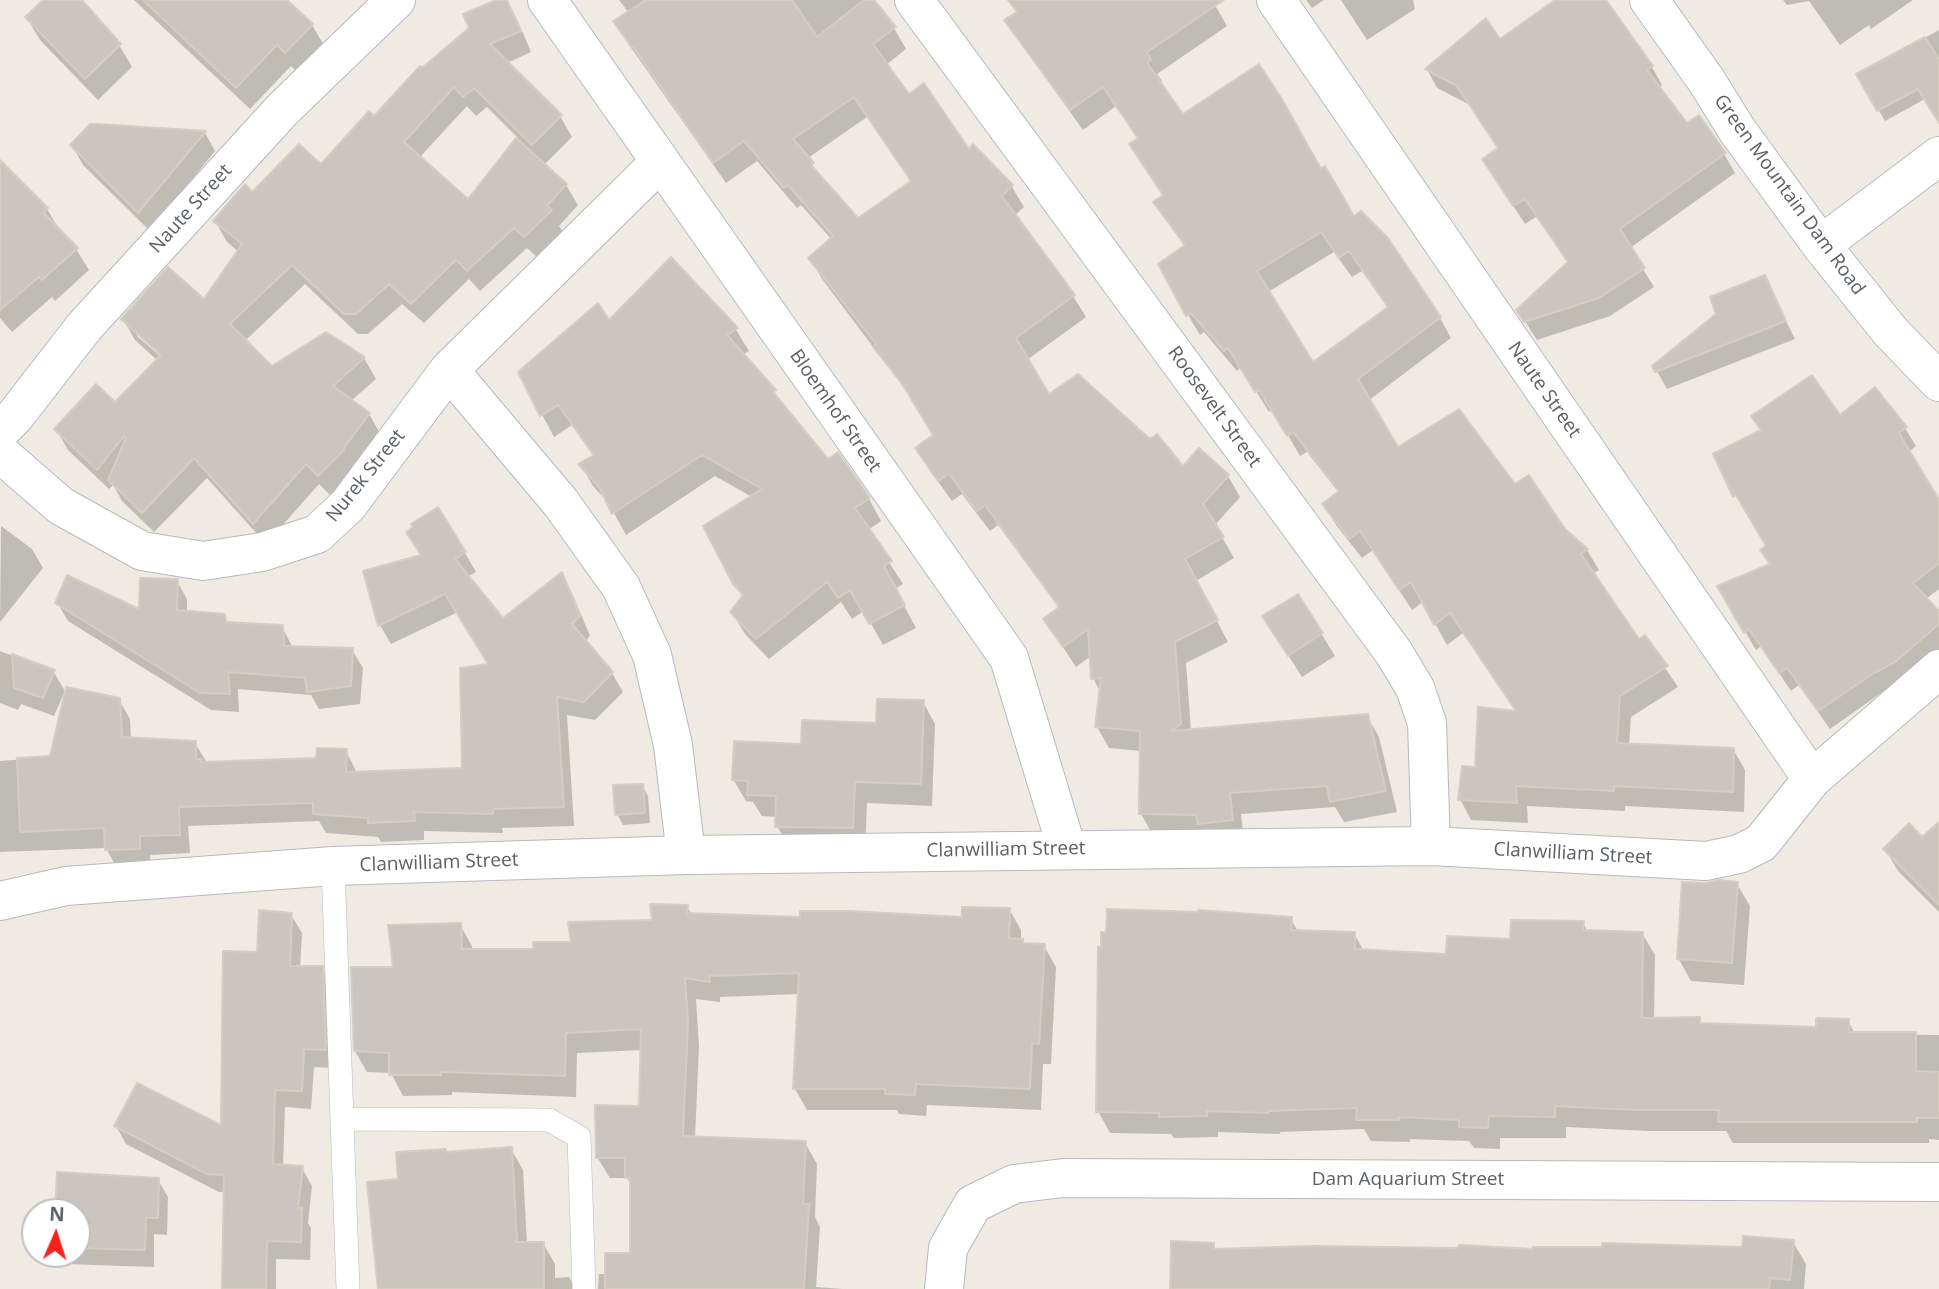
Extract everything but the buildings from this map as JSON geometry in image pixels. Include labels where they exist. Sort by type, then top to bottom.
[{"type":"street","name":"Naute Street","points":[[0,431],[15,416],[84,327],[282,109],[397,0]]},
{"type":"street","name":"Bloemhof Street","points":[[547,0],[1009,658],[1067,849]]},
{"type":"street","name":"Roosevelt Street","points":[[914,0],[1394,653],[1415,688],[1427,723],[1431,846]]},
{"type":"street","name":"Naute Street","points":[[1276,0],[1812,779]]},
{"type":"street","name":"Green Mountain Dam Road","points":[[1649,0],[1706,80],[1737,130],[1821,245],[1890,331],[1939,382]]},
{"type":"street","points":[[1821,245],[1939,156]]},
{"type":"street","name":"Nurek Street","points":[[0,453],[61,506],[142,551],[203,561],[262,552],[317,534],[348,505],[449,370],[660,162]]},
{"type":"street","points":[[449,370],[561,503],[621,587],[652,655],[673,745],[686,855]]},
{"type":"street","name":"Clanwilliam Street","points":[[0,901],[66,886],[333,866],[686,855],[1431,846],[1706,861],[1739,854],[1761,843],[1812,779],[1939,669]]},
{"type":"street","name":"Dam Aquarium Street","points":[[944,1289],[948,1248],[973,1203],[1014,1184],[1063,1178],[1939,1182]]},
{"type":"lane","points":[[333,866],[348,1289]]},
{"type":"lane","points":[[343,1118],[549,1119],[579,1137],[584,1289]]}]
